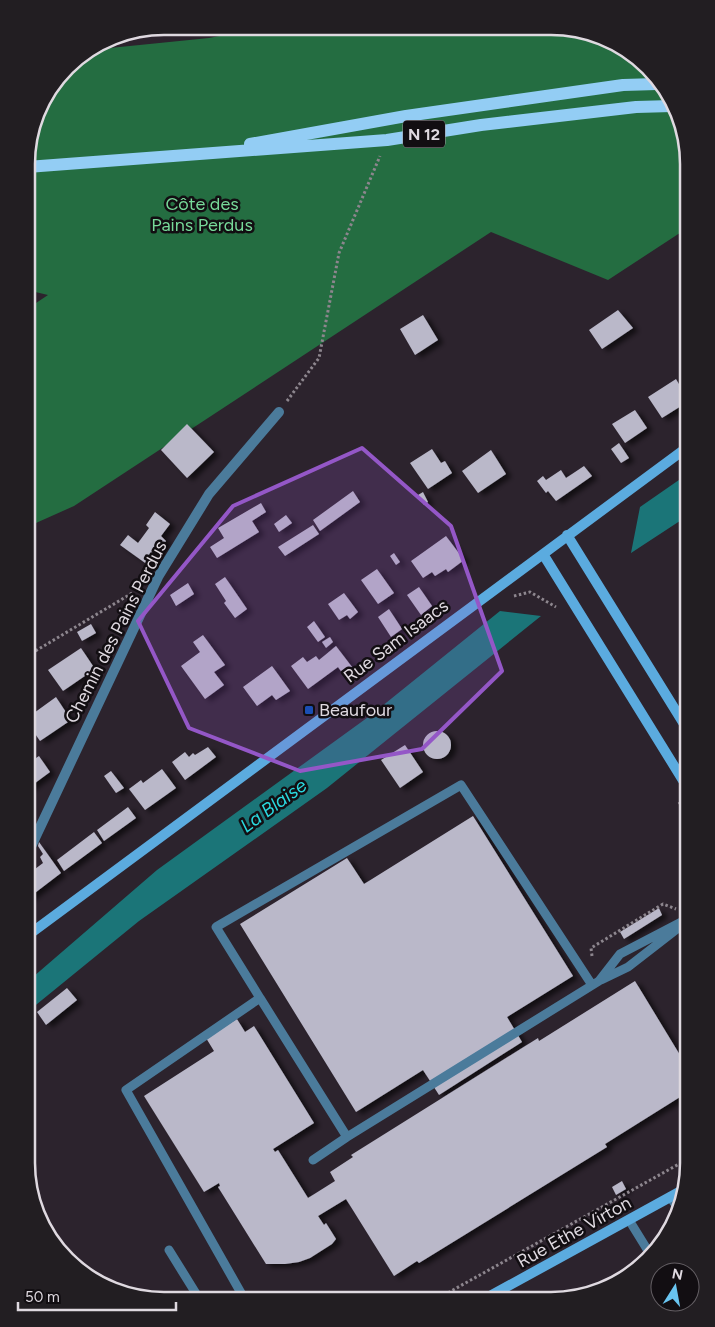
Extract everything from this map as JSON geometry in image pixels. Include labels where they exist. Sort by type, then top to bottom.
[{"type":"main road","name":"N 12","points":[[175,157],[406,116],[623,85],[652,84]]},
{"type":"main road","name":"N 12","points":[[35,166],[387,140],[481,125],[636,107],[666,106]]},
{"type":"main road","name":"Rue Sam Isaacs","points":[[35,929],[680,453]]},
{"type":"main road","points":[[567,536],[680,718]]},
{"type":"main road","points":[[543,554],[680,777]]},
{"type":"main road","name":"Rue Ethe Virton","points":[[496,1292],[629,1220],[673,1201]]},
{"type":"street","name":"Chemin des Pains Perdus","points":[[35,838],[158,577],[208,494],[279,412]]},
{"type":"lane","points":[[347,1137],[216,927],[461,785],[595,983]]},
{"type":"lane","points":[[595,983],[620,954],[680,923]]},
{"type":"lane","points":[[313,1160],[595,983],[628,967],[680,925]]},
{"type":"lane","points":[[240,1292],[126,1090],[260,998]]},
{"type":"lane","points":[[629,1220],[647,1249]]},
{"type":"lane","points":[[168,1250],[195,1292]]},
{"type":"path","points":[[279,412],[319,358],[339,253],[387,140]]},
{"type":"path","points":[[35,651],[158,577]]},
{"type":"path","points":[[506,598],[530,592],[555,606]]},
{"type":"path","points":[[449,1292],[680,1163]]},
{"type":"highlighted area","points":[[362,448],[451,526],[502,671],[422,749],[300,771],[189,728],[138,621],[233,506]]},
{"type":"green space","name":"Côte des Pains Perdus","points":[[224,35],[551,35],[576,37],[608,48],[636,67],[648,79],[667,107],[679,147],[680,233],[608,280],[491,232],[74,506],[35,523],[35,304],[48,295],[35,292],[35,164],[39,131],[52,99],[57,92],[79,67],[99,52],[108,48]]},
{"type":"water","points":[[680,479],[680,521],[631,553],[640,507]]},
{"type":"water","name":"La Blaise","points":[[500,611],[541,616],[327,788],[139,921],[35,1006],[35,975],[157,870],[371,715]]},
{"type":"building","points":[[618,310],[633,328],[602,349],[589,330]]},
{"type":"building","points":[[423,315],[438,340],[415,355],[400,329]]},
{"type":"building","points":[[676,379],[680,386],[680,407],[662,418],[648,397]]},
{"type":"building","points":[[635,410],[647,428],[625,443],[612,424]]},
{"type":"building","points":[[187,424],[214,452],[187,478],[161,450]]},
{"type":"building","points":[[619,443],[629,458],[621,463],[611,449]]},
{"type":"building","points":[[432,449],[441,463],[445,461],[452,473],[428,489],[410,463]]},
{"type":"building","points":[[491,450],[506,474],[478,493],[462,471]]},
{"type":"building","points":[[584,466],[592,476],[556,501],[548,491],[546,493],[537,481],[543,476],[546,480],[561,470],[566,478]]},
{"type":"building","points":[[353,491],[360,502],[320,531],[313,520]]},
{"type":"building","points":[[423,492],[428,502],[424,505],[418,495]]},
{"type":"building","points":[[261,503],[266,512],[252,521],[259,532],[217,558],[210,547],[224,538],[218,528]]},
{"type":"building","points":[[155,512],[170,524],[161,536],[166,541],[148,565],[120,545],[128,535],[138,543],[149,528],[146,525]]},
{"type":"building","points":[[286,515],[292,523],[279,532],[274,524]]},
{"type":"building","points":[[313,525],[319,534],[285,556],[278,547]]},
{"type":"building","points":[[446,536],[464,560],[448,572],[446,569],[435,576],[432,572],[423,578],[411,561]]},
{"type":"building","points":[[394,553],[400,562],[396,565],[390,556]]},
{"type":"building","points":[[377,569],[394,593],[378,604],[361,580]]},
{"type":"building","points":[[225,577],[247,609],[235,618],[224,603],[226,601],[215,584]]},
{"type":"building","points":[[188,583],[194,594],[176,606],[170,595]]},
{"type":"building","points":[[419,587],[432,606],[421,615],[407,595]]},
{"type":"building","points":[[344,593],[358,612],[350,619],[347,615],[339,620],[328,604]]},
{"type":"building","points":[[389,609],[402,629],[391,637],[378,617]]},
{"type":"building","points":[[314,621],[325,637],[318,642],[307,627]]},
{"type":"building","points":[[91,624],[96,633],[82,641],[77,632]]},
{"type":"building","points":[[203,635],[225,665],[214,672],[224,685],[205,699],[181,666],[200,652],[193,642]]},
{"type":"building","points":[[330,637],[333,642],[326,648],[322,642]]},
{"type":"building","points":[[336,646],[352,667],[343,674],[338,667],[308,689],[291,666],[303,657],[307,662],[316,656],[319,660]]},
{"type":"building","points":[[81,648],[95,669],[63,691],[48,670]]},
{"type":"building","points":[[272,666],[290,691],[276,700],[272,695],[257,706],[243,687]]},
{"type":"building","points":[[56,697],[71,720],[40,741],[35,734],[35,712]]},
{"type":"building","points":[[437,731],[447,735],[451,745],[447,755],[437,759],[427,755],[423,745],[427,735]]},
{"type":"building","points":[[405,745],[423,772],[400,788],[381,760]]},
{"type":"building","points":[[208,747],[216,757],[185,780],[172,762],[185,752],[189,757],[193,753],[195,755]]},
{"type":"building","points":[[39,756],[50,772],[35,783],[35,759]]},
{"type":"building","points":[[162,769],[176,788],[145,810],[129,789],[141,780],[143,783]]},
{"type":"building","points":[[111,771],[124,788],[116,793],[104,776]]},
{"type":"building","points":[[128,807],[136,818],[104,841],[97,830]]},
{"type":"building","points":[[473,816],[573,976],[507,1017],[522,1042],[439,1095],[423,1070],[356,1112],[240,924],[347,858],[364,884]]},
{"type":"building","points":[[94,832],[102,843],[64,871],[57,860]]},
{"type":"building","points":[[39,842],[61,873],[35,893],[35,869],[43,863],[40,857],[43,854],[38,846]]},
{"type":"building","points":[[659,908],[662,915],[624,939],[620,932]]},
{"type":"building","points":[[635,981],[680,1055],[680,1097],[605,1144],[607,1147],[419,1263],[417,1261],[394,1276],[346,1199],[318,1216],[324,1225],[326,1223],[336,1239],[332,1244],[310,1258],[299,1262],[266,1264],[218,1187],[220,1186],[219,1183],[204,1192],[144,1096],[214,1051],[206,1038],[237,1019],[245,1032],[254,1026],[314,1123],[273,1149],[275,1152],[278,1150],[308,1198],[335,1181],[330,1172],[353,1157],[351,1155],[538,1038],[539,1041]]},
{"type":"building","points":[[67,988],[77,1000],[46,1025],[37,1012]]},
{"type":"building","points":[[622,1181],[626,1189],[616,1195],[612,1187]]},
{"type":"place","name":"Beaufour","points":[[309,710]]}]
